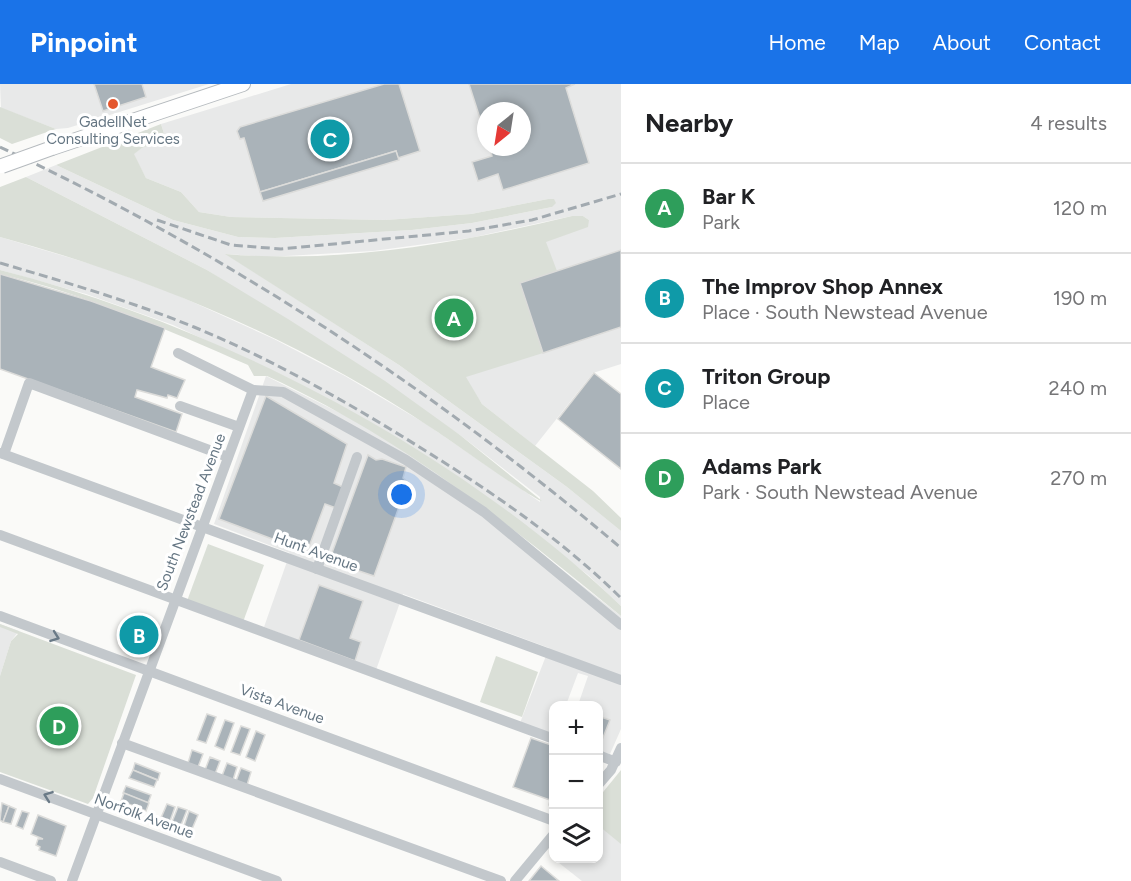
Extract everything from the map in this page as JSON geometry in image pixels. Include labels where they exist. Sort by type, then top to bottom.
[{"type":"main road","points":[[1,166],[243,84]]},
{"type":"street","points":[[178,353],[253,390],[283,392],[406,459],[484,512],[621,625]]},
{"type":"street","points":[[2,454],[29,383],[228,457]]},
{"type":"street","name":"South Newstead Avenue","points":[[72,881],[253,390]]},
{"type":"street","points":[[180,406],[239,428]]},
{"type":"street","name":"Hunt Avenue","points":[[2,454],[621,680]]},
{"type":"street","points":[[317,569],[357,457]]},
{"type":"street","points":[[0,535],[549,737]]},
{"type":"street","name":"Vista Avenue","points":[[0,616],[549,818]]},
{"type":"street","points":[[122,743],[501,881]]},
{"type":"street","points":[[603,779],[616,762],[621,748]]},
{"type":"street","points":[[603,757],[616,762]]},
{"type":"street","name":"Norfolk Avenue","points":[[0,779],[278,881]]},
{"type":"street","points":[[515,881],[549,840]]},
{"type":"street","points":[[0,862],[51,881]]},
{"type":"shaded area","points":[[0,84],[209,84],[68,128],[56,129],[1,108]]},
{"type":"shaded area","points":[[291,84],[621,84],[621,364],[593,373],[535,446],[482,404],[465,377],[319,279],[589,220],[583,216],[572,216],[470,238],[373,251],[268,257],[226,254],[399,365],[567,487],[621,531],[621,606],[588,575],[478,491],[360,417],[280,375],[173,325],[86,294],[0,270],[0,237],[101,267],[175,294],[274,339],[345,376],[426,424],[540,502],[540,497],[460,435],[207,270],[26,177],[56,165],[173,220],[238,237],[275,238],[412,230],[472,223],[552,207],[548,199],[471,214],[385,220],[231,217],[199,212],[181,192],[146,178],[133,154],[142,148],[166,140],[161,124]]},
{"type":"shaded area","points":[[0,107],[56,129],[12,144],[0,138]]},
{"type":"shaded area","points":[[161,124],[166,140],[142,148],[134,154],[146,178],[181,192],[199,212],[231,217],[385,220],[471,214],[548,199],[554,199],[556,203],[552,207],[472,223],[412,230],[275,238],[238,237],[173,220],[56,165]]},
{"type":"shaded area","points":[[26,177],[207,270],[288,319],[385,381],[460,435],[542,501],[523,491],[383,397],[279,340],[224,315],[113,272],[0,237],[0,187]]},
{"type":"shaded area","points":[[572,216],[583,216],[589,220],[588,227],[546,242],[557,271],[520,283],[543,353],[466,377],[482,404],[593,491],[621,518],[621,531],[567,487],[399,365],[225,254],[312,256],[400,249],[486,235]]},
{"type":"shaded area","points":[[0,270],[83,294],[167,324],[250,359],[331,400],[410,445],[485,495],[556,548],[621,606],[621,616],[537,548],[452,484],[316,400],[267,376],[254,376],[248,365],[157,326],[95,302],[0,274]]},
{"type":"shaded area","points":[[266,376],[364,425],[446,478],[621,616],[621,729],[610,754],[603,752],[603,701],[579,701],[588,676],[578,673],[568,701],[549,701],[549,734],[520,723],[549,648],[403,594],[376,670],[264,627],[290,553],[214,524]]},
{"type":"shaded area","points":[[208,544],[264,565],[243,622],[187,601]]},
{"type":"shaded area","points":[[0,624],[19,631],[11,641],[0,676]]},
{"type":"shaded area","points":[[0,624],[136,675],[93,798],[88,804],[0,772],[0,676],[11,641],[18,634],[0,627]]},
{"type":"shaded area","points":[[496,656],[538,672],[522,717],[480,702]]},
{"type":"shaded area","points":[[621,770],[621,844],[603,829],[603,792]]},
{"type":"shaded area","points":[[603,825],[621,841],[621,881],[582,881],[559,863],[603,863]]},
{"type":"building","name":"GadellNet Consulting Services","points":[[94,84],[142,84],[146,97],[103,111]]},
{"type":"building","points":[[384,84],[399,84],[420,151],[398,158],[396,151],[260,192],[244,138],[240,139],[237,131],[240,127]]},
{"type":"building","points":[[469,84],[575,84],[566,88],[589,163],[503,190],[498,174],[478,181],[472,162],[492,156],[531,156],[531,102],[477,102],[477,109]]},
{"type":"building","points":[[396,151],[399,160],[263,201],[260,192]]},
{"type":"building","points":[[621,250],[621,327],[543,353],[520,283]]},
{"type":"building","points":[[0,274],[91,301],[165,328],[151,367],[185,380],[177,398],[168,395],[167,398],[137,390],[135,397],[182,414],[176,432],[0,369]]},
{"type":"building","points":[[594,373],[621,394],[621,469],[558,419]]},
{"type":"building","points":[[266,396],[347,444],[334,483],[343,487],[336,508],[325,504],[307,552],[219,519]]},
{"type":"building","points":[[368,455],[376,460],[382,459],[406,467],[403,478],[408,482],[374,576],[329,561]]},
{"type":"building","points":[[319,585],[363,601],[350,638],[361,642],[355,661],[299,640]]},
{"type":"building","points":[[137,617],[152,622],[139,654],[126,649]]},
{"type":"building","points":[[207,714],[216,717],[206,743],[197,740]]},
{"type":"building","points":[[603,718],[610,720],[603,738]]},
{"type":"building","points":[[225,720],[234,723],[224,750],[215,746]]},
{"type":"building","points":[[241,726],[250,729],[240,755],[231,752]]},
{"type":"building","points":[[256,731],[265,735],[255,761],[246,757]]},
{"type":"building","points":[[531,738],[549,744],[549,800],[513,787]]},
{"type":"building","points":[[192,750],[203,754],[198,767],[188,763]]},
{"type":"building","points":[[210,757],[220,761],[215,774],[205,770]]},
{"type":"building","points":[[135,763],[160,773],[158,780],[133,770]]},
{"type":"building","points":[[227,763],[237,767],[233,780],[222,776]]},
{"type":"building","points":[[241,768],[251,772],[247,785],[236,781]]},
{"type":"building","points":[[133,770],[157,780],[154,787],[129,778]]},
{"type":"building","points":[[126,786],[151,795],[148,803],[123,793]]},
{"type":"building","points":[[124,793],[149,803],[146,811],[121,801]]},
{"type":"building","points":[[2,803],[9,806],[3,822],[0,820]]},
{"type":"building","points":[[167,804],[175,807],[170,821],[161,818]]},
{"type":"building","points":[[9,806],[16,809],[11,824],[3,822]]},
{"type":"building","points":[[178,807],[187,810],[181,825],[172,822]]},
{"type":"building","points":[[22,811],[29,813],[23,829],[16,826]]},
{"type":"building","points":[[189,811],[198,815],[192,829],[184,826]]},
{"type":"building","points":[[38,815],[66,826],[56,856],[39,850],[40,847],[36,845],[38,839],[43,839],[31,834]]},
{"type":"building","points":[[541,866],[559,881],[529,881]]},
{"type":"railway","points":[[0,147],[165,231],[324,327],[401,378],[476,433],[621,548]]},
{"type":"railway","points":[[157,220],[231,245],[281,249],[469,231],[532,220],[621,194]]},
{"type":"railway","points":[[0,263],[97,292],[194,327],[255,354],[314,385],[401,435],[505,503],[553,538],[621,598]]},
{"type":"place","name":"GadellNet Consulting Services","points":[[113,104]]},
{"type":"place","name":"Triton Group","points":[[330,139]]},
{"type":"place","name":"Bar K","points":[[454,318]]},
{"type":"place","name":"The Improv Shop Annex","points":[[139,635]]},
{"type":"place","name":"Adams Park","points":[[59,726]]}]
